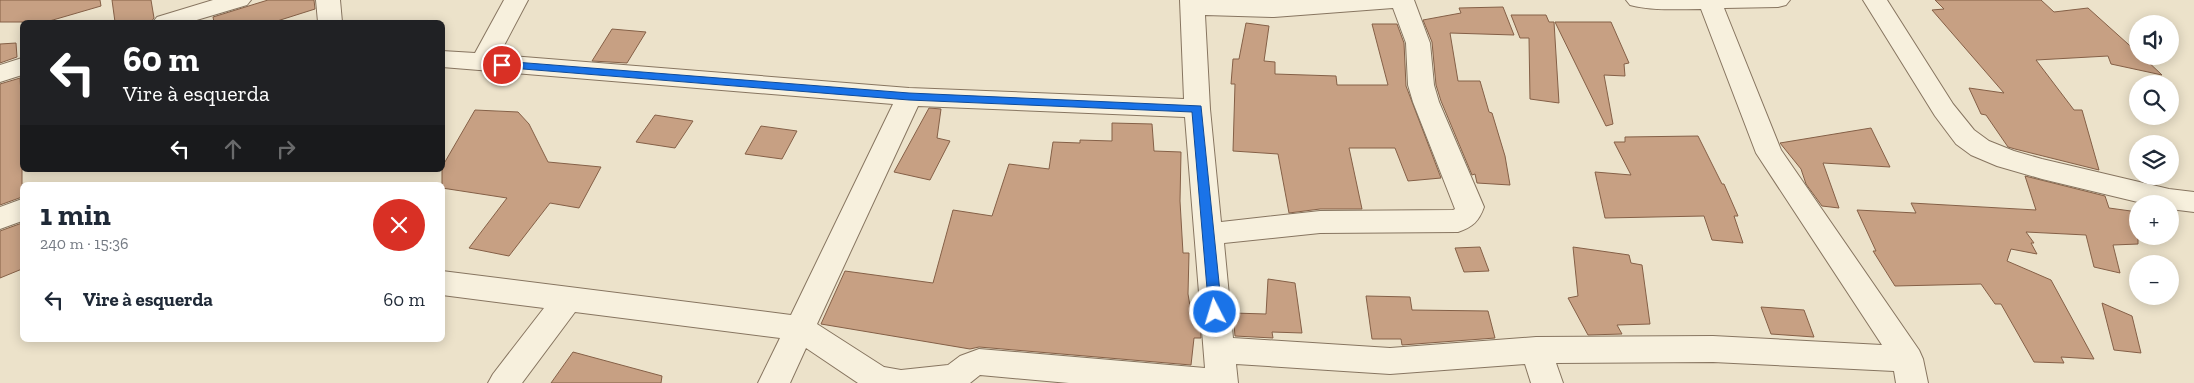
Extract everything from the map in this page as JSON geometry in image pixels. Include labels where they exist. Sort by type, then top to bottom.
[{"type":"street","points":[[172,20],[240,0]]},
{"type":"street","points":[[328,0],[330,20]]},
{"type":"street","points":[[482,63],[516,0]]},
{"type":"street","points":[[445,283],[798,328],[877,379],[900,383],[954,380],[968,365],[979,362],[1220,383],[1219,350],[1197,109],[1193,4],[1274,9],[1394,0]]},
{"type":"street","points":[[1209,234],[1320,222],[1397,223],[1458,220],[1467,215],[1470,207],[1421,85],[1418,42],[1402,0]]},
{"type":"street","points":[[1638,0],[1710,2],[1778,0]]},
{"type":"street","points":[[1876,0],[1944,110],[1965,137],[1980,148],[2006,159],[2042,169],[2170,199],[2194,202]]},
{"type":"street","points":[[1710,2],[1769,153],[1910,371]]},
{"type":"street","points":[[445,59],[909,97],[1197,109]]},
{"type":"street","points":[[0,74],[20,67]]},
{"type":"street","points":[[774,383],[798,328],[909,97]]},
{"type":"street","points":[[0,218],[20,211]]},
{"type":"street","points":[[504,383],[567,300]]},
{"type":"street","points":[[1219,350],[1390,361],[1536,350],[1713,350],[1910,371]]},
{"type":"street","points":[[1536,350],[1546,383]]},
{"type":"building","points":[[0,0],[100,0],[101,6],[53,20],[0,22]]},
{"type":"building","points":[[112,0],[151,0],[154,18],[152,20],[115,20]]},
{"type":"building","points":[[268,0],[314,0],[315,9],[280,20],[214,20],[213,17]]},
{"type":"building","points":[[1935,0],[2041,0],[2054,12],[2088,8],[2129,45],[2129,65],[2151,65],[2162,75],[2111,64],[2108,56],[2036,60],[2074,110],[2082,110],[2099,170],[2008,147],[1986,115],[1981,114],[1969,88],[2004,93],[1932,10],[1944,9]]},
{"type":"building","points":[[1503,7],[1514,35],[1450,33],[1458,81],[1480,81],[1505,156],[1510,185],[1477,183],[1475,174],[1472,175],[1441,101],[1436,85],[1432,42],[1423,20],[1461,13],[1459,8]]},
{"type":"building","points":[[1511,15],[1546,15],[1549,22],[1554,22],[1559,103],[1530,99],[1529,38],[1520,38]]},
{"type":"building","points":[[1555,22],[1611,22],[1629,63],[1624,64],[1625,76],[1604,75],[1613,124],[1606,126]]},
{"type":"building","points":[[1246,23],[1269,26],[1264,61],[1275,62],[1275,74],[1336,76],[1337,85],[1388,85],[1372,24],[1397,24],[1404,43],[1406,86],[1441,178],[1408,181],[1395,148],[1349,148],[1362,209],[1320,209],[1289,213],[1278,154],[1233,151],[1235,84],[1231,84],[1233,59],[1239,59]]},
{"type":"building","points":[[612,29],[646,32],[627,63],[592,61]]},
{"type":"building","points":[[16,43],[17,57],[0,63],[0,44]]},
{"type":"building","points":[[20,78],[20,172],[22,172],[22,182],[20,182],[20,198],[0,205],[0,84]]},
{"type":"building","points":[[929,108],[941,109],[937,138],[950,141],[930,180],[894,172]]},
{"type":"building","points":[[475,110],[518,112],[529,124],[548,162],[601,167],[579,208],[550,203],[509,256],[469,248],[507,198],[445,188],[445,182],[442,182],[442,172],[445,172],[445,162]]},
{"type":"building","points":[[655,115],[693,121],[675,148],[636,142]]},
{"type":"building","points":[[1112,123],[1152,124],[1154,151],[1181,152],[1180,201],[1183,253],[1189,253],[1188,294],[1191,312],[1199,312],[1201,338],[1194,338],[1191,365],[979,347],[970,349],[821,324],[845,271],[933,283],[953,210],[992,216],[1009,164],[1049,169],[1053,142],[1080,143],[1080,140],[1112,141]]},
{"type":"building","points":[[761,126],[797,131],[782,159],[745,154]]},
{"type":"building","points":[[1871,128],[1890,167],[1823,163],[1839,208],[1822,206],[1806,184],[1801,169],[1780,143]]},
{"type":"building","points":[[1698,136],[1722,184],[1724,184],[1738,216],[1734,216],[1743,243],[1712,240],[1704,216],[1605,218],[1595,172],[1631,175],[1614,142],[1625,142],[1625,137]]},
{"type":"building","points":[[2025,176],[2105,196],[2109,208],[2129,211],[2129,244],[2113,245],[2120,273],[2094,267],[2086,235],[2026,232],[2034,243],[2031,243],[2037,254],[2011,249],[2007,261],[2051,280],[2094,359],[2061,357],[2064,363],[2034,362],[2001,304],[1995,304],[1981,284],[1895,286],[1873,251],[1876,251],[1857,210],[1916,213],[1911,203],[2036,210]]},
{"type":"building","points":[[20,224],[20,270],[0,278],[0,231]]},
{"type":"building","points":[[1480,247],[1489,271],[1464,272],[1455,248]]},
{"type":"building","points":[[1573,247],[1629,255],[1631,263],[1642,265],[1650,324],[1617,325],[1622,334],[1588,335],[1568,298],[1578,296]]},
{"type":"building","points":[[1268,279],[1295,283],[1302,333],[1272,332],[1273,338],[1235,336],[1233,313],[1266,314]]},
{"type":"building","points":[[1366,296],[1410,297],[1412,310],[1488,311],[1495,338],[1402,345],[1401,339],[1372,339]]},
{"type":"building","points":[[2102,303],[2132,316],[2141,353],[2114,350]]},
{"type":"building","points":[[1761,307],[1804,310],[1814,337],[1771,334]]},
{"type":"building","points":[[573,352],[662,376],[661,383],[551,383]]},
{"type":"route","points":[[502,65],[909,97],[1197,109],[1215,312]]}]
